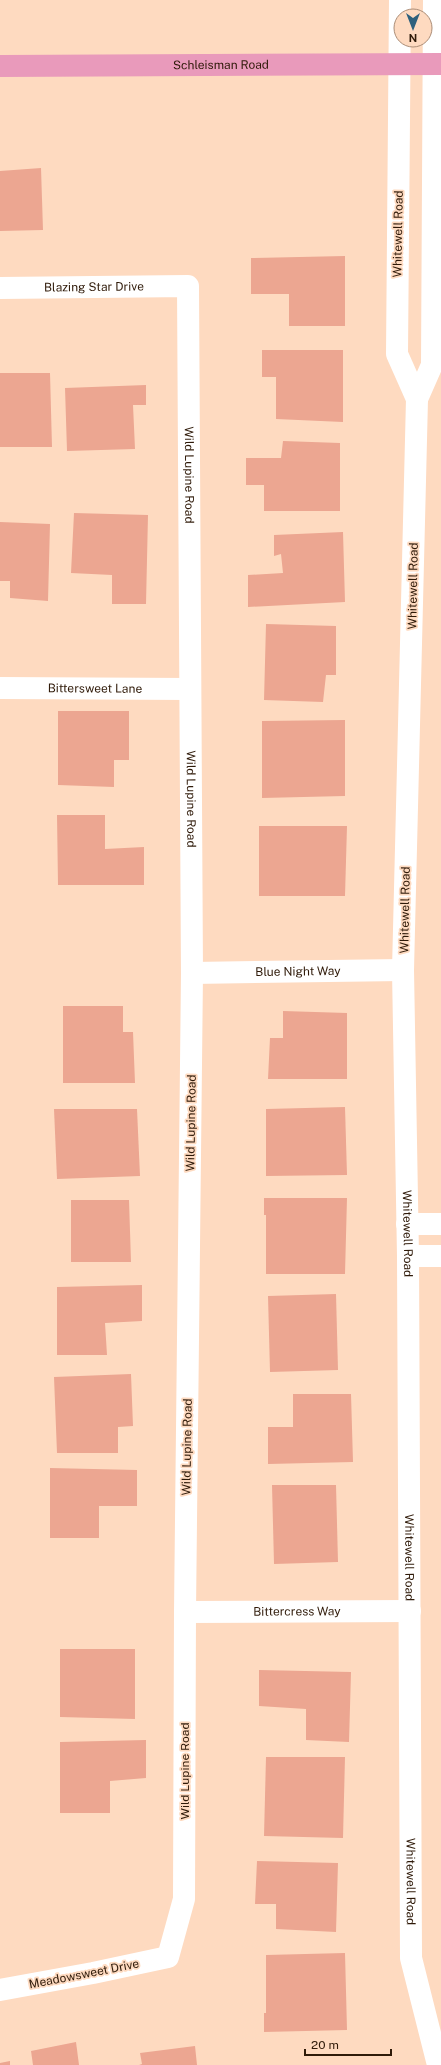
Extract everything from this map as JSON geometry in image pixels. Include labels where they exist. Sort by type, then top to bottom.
[{"type":"main road","name":"Schleisman Road","points":[[0,66],[437,64]]},
{"type":"street","name":"Whitewell Road","points":[[400,0],[397,354],[417,399]]},
{"type":"street","name":"Whitewell Road","points":[[434,0],[437,64],[432,365],[417,399],[403,970],[408,1256],[411,1958],[438,2065]]},
{"type":"street","name":"Blazing Star Drive","points":[[0,288],[188,286]]},
{"type":"street","name":"Wild Lupine Road","points":[[168,1957],[184,1899],[185,1612],[192,973],[188,286]]},
{"type":"street","name":"Bittersweet Lane","points":[[0,688],[190,689]]},
{"type":"street","name":"Blue Night Way","points":[[192,973],[403,970]]},
{"type":"street","points":[[407,1224],[441,1224]]},
{"type":"street","points":[[408,1256],[441,1256]]},
{"type":"street","name":"Bittercress Way","points":[[185,1612],[410,1611]]},
{"type":"street","name":"Meadowsweet Drive","points":[[0,1990],[93,1973],[168,1957]]},
{"type":"building","points":[[41,168],[43,230],[0,231],[0,171]]},
{"type":"building","points":[[345,256],[345,326],[289,326],[289,294],[251,294],[251,258]]},
{"type":"building","points":[[262,350],[343,350],[343,422],[276,419],[276,377],[262,377]]},
{"type":"building","points":[[0,373],[50,373],[52,447],[0,447]]},
{"type":"building","points":[[146,385],[146,405],[133,405],[135,449],[67,451],[65,388]]},
{"type":"building","points":[[283,441],[340,443],[340,511],[264,511],[264,485],[246,485],[246,458],[281,458]]},
{"type":"building","points":[[74,513],[148,515],[146,604],[112,604],[112,575],[71,573]]},
{"type":"building","points":[[0,522],[50,524],[48,601],[10,598],[10,581],[0,581]]},
{"type":"building","points":[[343,532],[345,602],[248,607],[248,575],[283,573],[281,554],[274,556],[274,535]]},
{"type":"building","points":[[266,624],[336,626],[336,675],[326,675],[323,702],[264,700]]},
{"type":"building","points":[[58,711],[129,711],[129,760],[114,760],[114,787],[58,785]]},
{"type":"building","points":[[345,720],[345,796],[262,798],[262,721]]},
{"type":"building","points":[[57,815],[105,815],[105,849],[144,847],[144,885],[58,885]]},
{"type":"building","points":[[259,826],[347,826],[345,896],[259,896]]},
{"type":"building","points":[[63,1006],[123,1006],[123,1032],[133,1032],[135,1083],[63,1083]]},
{"type":"building","points":[[283,1011],[347,1013],[347,1079],[268,1079],[270,1038],[283,1038]]},
{"type":"building","points":[[345,1107],[347,1175],[266,1176],[266,1109]]},
{"type":"building","points":[[54,1109],[137,1109],[140,1176],[57,1179]]},
{"type":"building","points":[[264,1198],[347,1198],[345,1274],[266,1274],[266,1215],[264,1215]]},
{"type":"building","points":[[71,1200],[129,1200],[131,1262],[71,1262]]},
{"type":"building","points":[[142,1285],[142,1321],[105,1323],[107,1355],[57,1355],[57,1287]]},
{"type":"building","points":[[336,1294],[338,1370],[270,1372],[268,1296]]},
{"type":"building","points":[[131,1374],[133,1426],[118,1427],[118,1453],[57,1453],[54,1377]]},
{"type":"building","points":[[293,1394],[351,1394],[353,1462],[268,1464],[268,1427],[293,1427]]},
{"type":"building","points":[[50,1468],[137,1470],[137,1506],[99,1506],[99,1538],[50,1538]]},
{"type":"building","points":[[272,1485],[336,1485],[338,1562],[274,1564]]},
{"type":"building","points":[[60,1649],[135,1649],[135,1719],[60,1717]]},
{"type":"building","points":[[259,1670],[351,1672],[349,1742],[306,1740],[306,1709],[259,1706]]},
{"type":"building","points":[[146,1740],[146,1778],[110,1781],[110,1813],[60,1813],[60,1742]]},
{"type":"building","points":[[266,1757],[345,1757],[343,1838],[264,1836]]},
{"type":"building","points":[[257,1861],[338,1863],[336,1932],[276,1929],[276,1904],[255,1904]]},
{"type":"building","points":[[345,1953],[347,2030],[264,2032],[264,2013],[266,2013],[266,1955]]},
{"type":"building","points":[[76,2042],[79,2065],[33,2065],[31,2051]]},
{"type":"building","points":[[195,2046],[197,2065],[139,2065],[142,2064],[140,2053]]},
{"type":"building","points":[[10,2061],[10,2065],[0,2065],[0,2063]]}]
